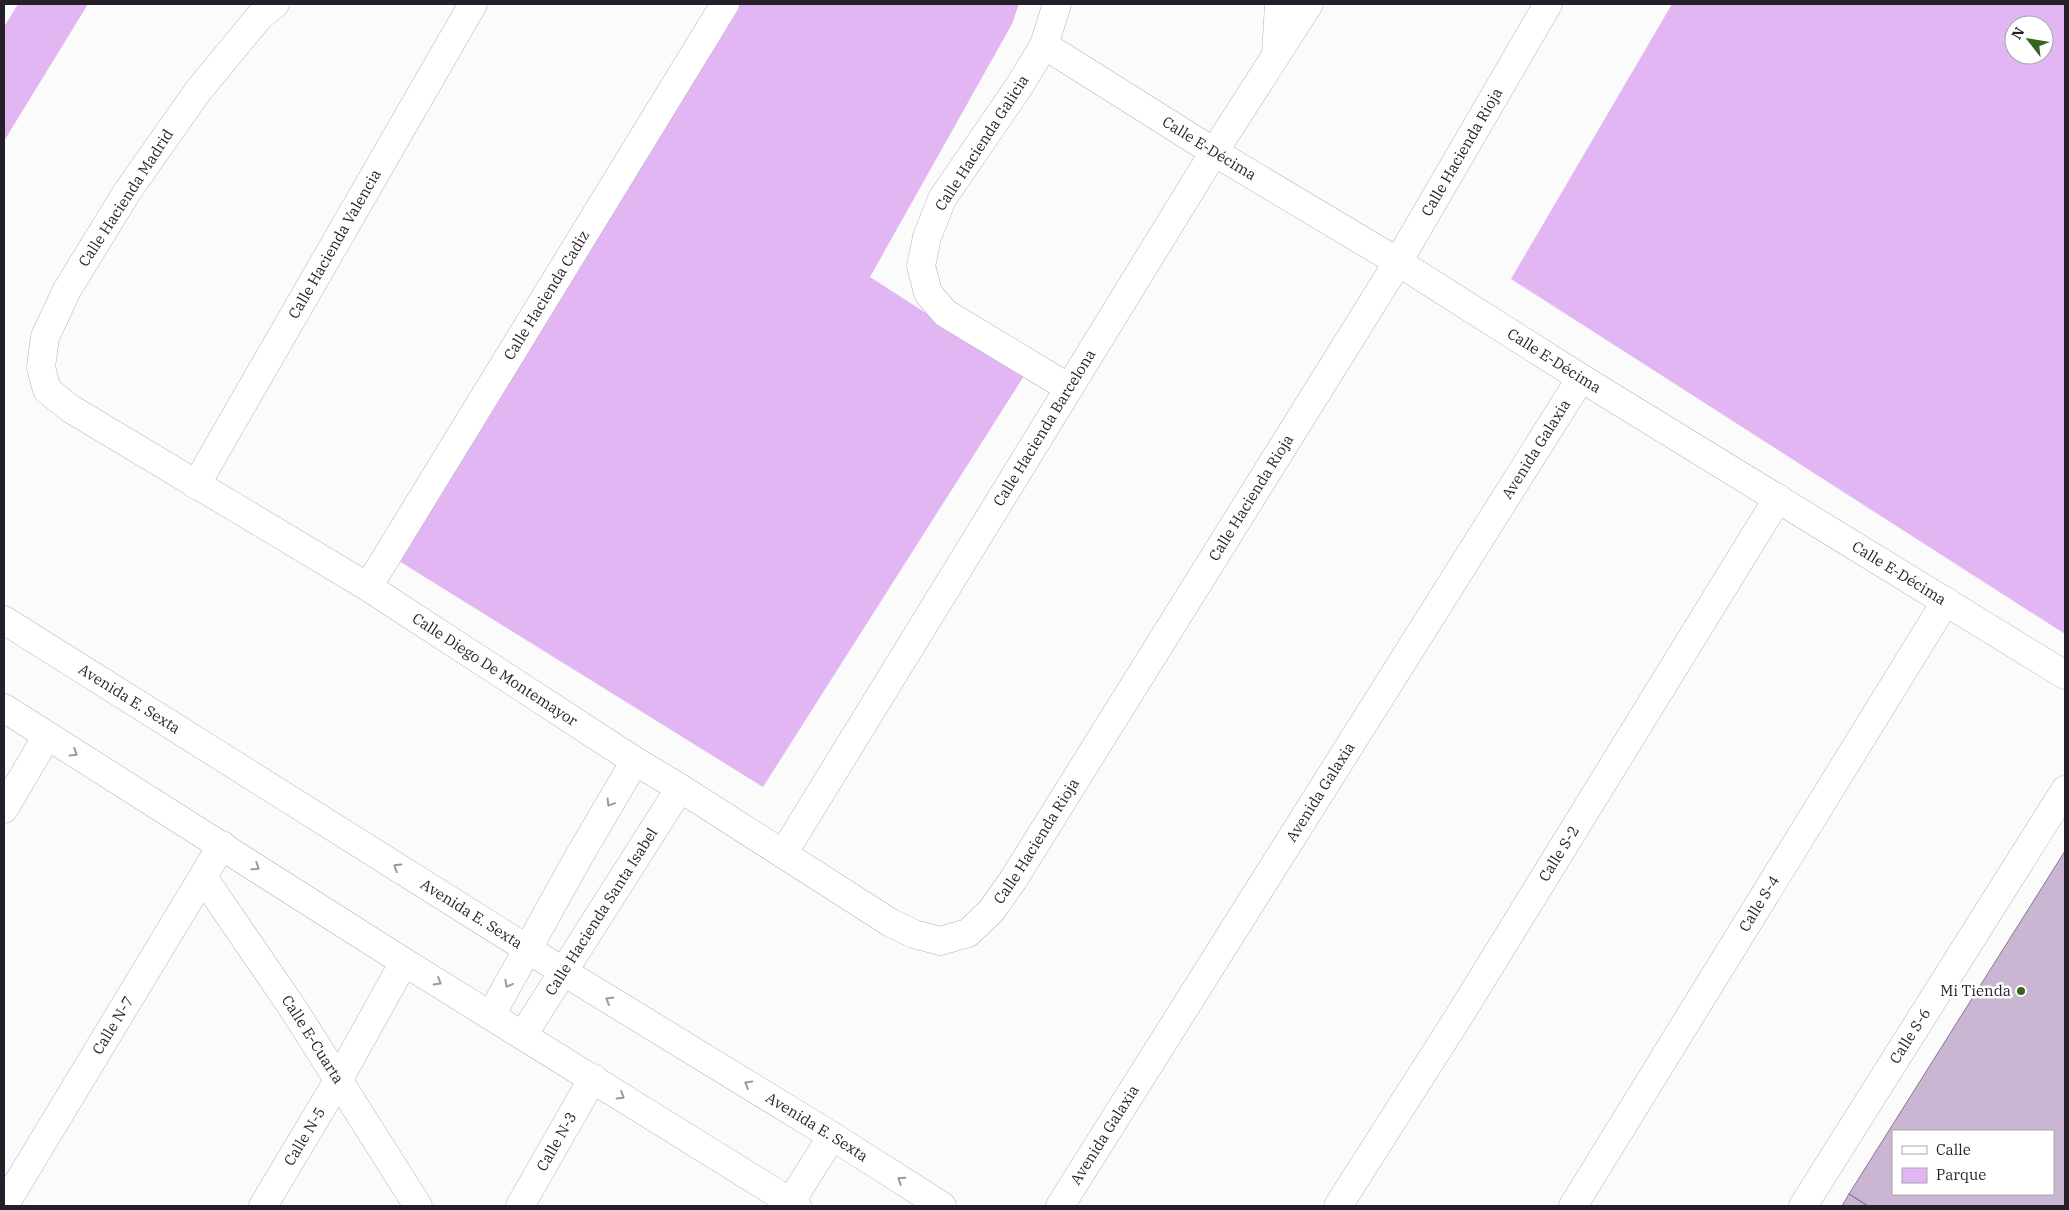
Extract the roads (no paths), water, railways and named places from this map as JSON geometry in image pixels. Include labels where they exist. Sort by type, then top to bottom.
[{"type":"street","name":"Calle Hacienda Madrid","points":[[71,409],[47,390],[41,367],[45,336],[67,290],[127,192],[198,91],[260,16],[275,4]]},
{"type":"street","name":"Calle Hacienda Valencia","points":[[196,485],[472,4]]},
{"type":"street","name":"Calle Hacienda Cadiz","points":[[368,587],[725,4]]},
{"type":"street","name":"Calle Hacienda Galicia","points":[[1056,4],[1044,45],[1020,85],[942,199],[927,237],[921,266],[928,293],[945,312],[1069,388]]},
{"type":"street","points":[[1276,55],[1279,4]]},
{"type":"street","name":"Calle Hacienda Barcelona","points":[[783,854],[1214,152],[1309,4]]},
{"type":"street","name":"Calle Hacienda Rioja","points":[[914,934],[940,941],[968,933],[991,910],[1013,880],[1398,262],[1548,4]]},
{"type":"street","name":"Calle E-Décima","points":[[1044,45],[1214,152],[1398,262],[1581,378],[2065,674]]},
{"type":"street","name":"Avenida Galaxia","points":[[1060,1206],[1581,378]]},
{"type":"street","name":"Calle Diego De Montemayor","points":[[71,409],[368,587],[635,761],[891,922],[914,934]]},
{"type":"street","name":"Calle S-2","points":[[1338,1206],[1461,1013],[1778,498]]},
{"type":"street","name":"Calle S-4","points":[[1574,1206],[1946,601]]},
{"type":"street","name":"Avenida E. Sexta","points":[[4,620],[564,972],[832,1136],[942,1206]]},
{"type":"street","points":[[4,708],[792,1205],[832,1136]]},
{"type":"street","points":[[4,809],[47,736]]},
{"type":"street","points":[[491,1015],[578,858],[635,761]]},
{"type":"street","name":"Calle Hacienda Santa Isabel","points":[[523,1035],[680,788]]},
{"type":"street","name":"Calle S-6","points":[[1803,1206],[2065,790]]},
{"type":"street","name":"Calle N-7","points":[[4,1206],[222,845]]},
{"type":"street","name":"Calle E-Cuarta","points":[[203,877],[294,1010],[418,1206]]},
{"type":"street","name":"Calle N-5","points":[[262,1206],[339,1079],[404,962]]},
{"type":"street","name":"Calle N-3","points":[[520,1206],[593,1078]]},
{"type":"place","name":"Mi Tienda","points":[[2021,991]]}]
